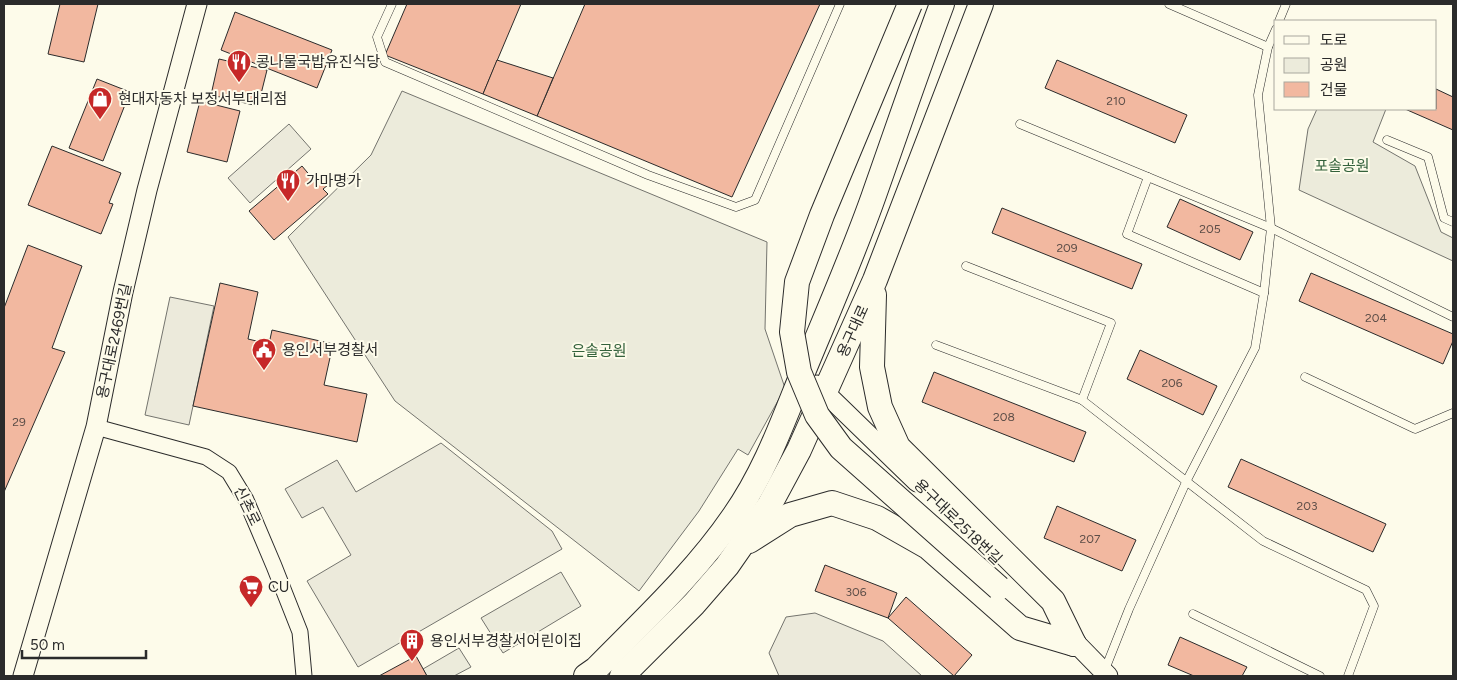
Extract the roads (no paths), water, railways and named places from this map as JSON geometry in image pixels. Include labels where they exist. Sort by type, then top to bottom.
[{"type":"main road","points":[[910,4],[822,215],[797,282],[792,332],[799,372],[817,415],[841,448],[1035,622],[1074,644]]},
{"type":"main road","name":"용구대로","points":[[586,676],[596,669],[663,602],[714,544],[735,515],[762,467],[779,434],[872,199],[916,71],[942,4]]},
{"type":"main road","name":"용구대로","points":[[622,676],[694,604],[727,566],[770,504],[825,393],[875,280],[982,4]]},
{"type":"main road","points":[[857,322],[851,324],[847,319],[878,235],[872,199]]},
{"type":"main road","points":[[875,280],[872,367],[880,407],[898,447],[1053,601],[1074,644]]},
{"type":"main road","points":[[727,566],[733,547],[778,474],[776,464],[771,462],[762,467]]},
{"type":"main road","points":[[744,544],[790,515],[832,502],[877,518],[928,548],[1020,628],[1074,644]]},
{"type":"street","name":"용구대로2469번길","points":[[24,676],[96,427],[123,292],[147,190],[197,4]]},
{"type":"street","name":"용구대로2518번길","points":[[803,372],[1039,600],[1074,644],[1105,675]]},
{"type":"street","name":"신촌로","points":[[96,427],[206,457],[229,472],[246,500],[300,632],[304,676]]},
{"type":"lane","points":[[392,4],[377,37],[385,62],[648,175],[736,207],[755,200],[840,4]]},
{"type":"lane","points":[[1169,4],[1268,47]]},
{"type":"lane","points":[[1279,20],[1286,4]]},
{"type":"lane","points":[[1105,675],[1129,609],[1187,480],[1255,348],[1264,293],[1271,228],[1258,95],[1268,47],[1274,34]]},
{"type":"lane","points":[[1020,124],[1271,228],[1453,317]]},
{"type":"lane","points":[[1387,140],[1428,157],[1444,218],[1453,222]]},
{"type":"lane","points":[[1148,177],[1127,234],[1264,293]]},
{"type":"lane","points":[[966,266],[1111,323],[1082,400]]},
{"type":"lane","points":[[936,345],[1082,400],[1264,541],[1366,590],[1374,606],[1348,676]]},
{"type":"lane","points":[[1305,377],[1415,429],[1453,413]]},
{"type":"lane","points":[[1193,614],[1320,676]]},
{"type":"place","name":"콩나물국밥유진식당","points":[[239,83]]},
{"type":"place","name":"현대자동차 보정서부대리점","points":[[100,120]]},
{"type":"place","name":"가마명가","points":[[288,202]]},
{"type":"place","name":"용인서부경찰서","points":[[264,371]]},
{"type":"place","name":"CU","points":[[251,608]]},
{"type":"place","name":"용인서부경찰서어린이집","points":[[412,662]]},
{"type":"park label","name":"포솔공원","points":[[1342,166]]},
{"type":"park label","name":"은솔공원","points":[[599,351]]}]
